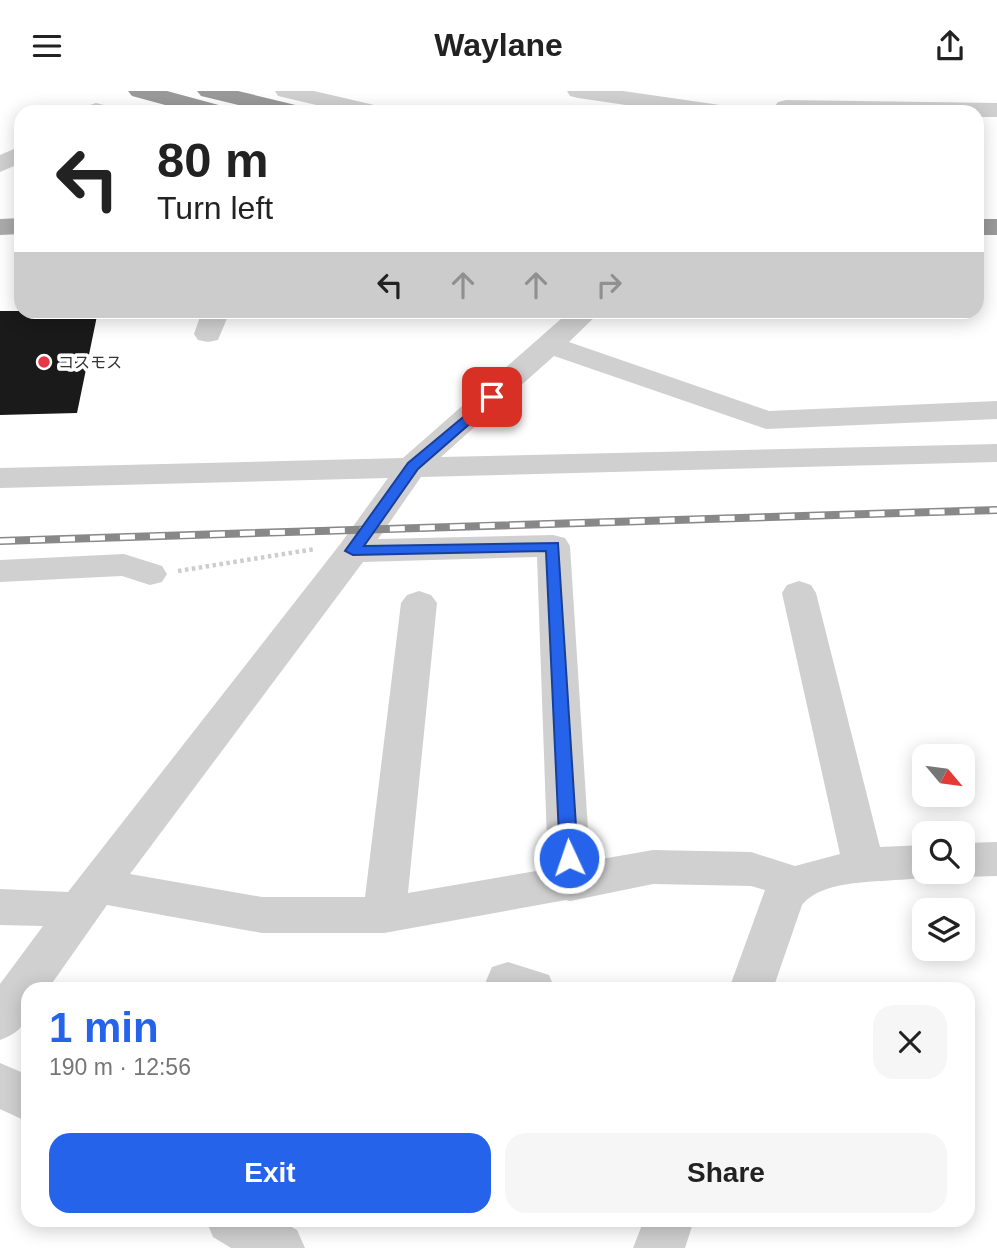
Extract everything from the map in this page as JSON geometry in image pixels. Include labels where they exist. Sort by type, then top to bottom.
[{"type":"highway","points":[[140,91],[192,105]]},
{"type":"highway","points":[[209,91],[267,105]]},
{"type":"street","points":[[286,91],[345,105]]},
{"type":"street","points":[[579,91],[673,105]]},
{"type":"street","points":[[28,982],[353,551],[413,466],[579,319]]},
{"type":"street","points":[[551,345],[766,420],[997,410]]},
{"type":"street","points":[[0,478],[997,453]]},
{"type":"street","points":[[353,551],[553,547],[570,884]]},
{"type":"street","points":[[0,571],[124,565],[150,574]]},
{"type":"street","points":[[799,593],[829,665],[863,864]]},
{"type":"street","points":[[384,915],[419,603]]},
{"type":"street","points":[[975,860],[997,859]]},
{"type":"street","points":[[0,907],[89,898],[262,915],[384,915],[570,884],[653,867],[751,869],[795,883],[863,864],[912,862]]},
{"type":"street","points":[[753,982],[783,897],[795,883]]},
{"type":"street","points":[[0,1020],[21,991]]},
{"type":"street","points":[[0,1084],[21,1096]]},
{"type":"street","points":[[243,1227],[279,1248]]},
{"type":"street","points":[[659,1248],[666,1227]]},
{"type":"path","points":[[150,574],[225,565],[314,549],[353,551]]},
{"type":"building","name":"コスモス","points":[[0,311],[14,311],[14,319],[96,319],[77,413],[0,415]]},
{"type":"railway","points":[[0,541],[997,510]]},
{"type":"place","name":"コスモス","points":[[44,362]]},
{"type":"route","points":[[492,397],[413,466],[353,551],[553,547],[569,858]]}]
